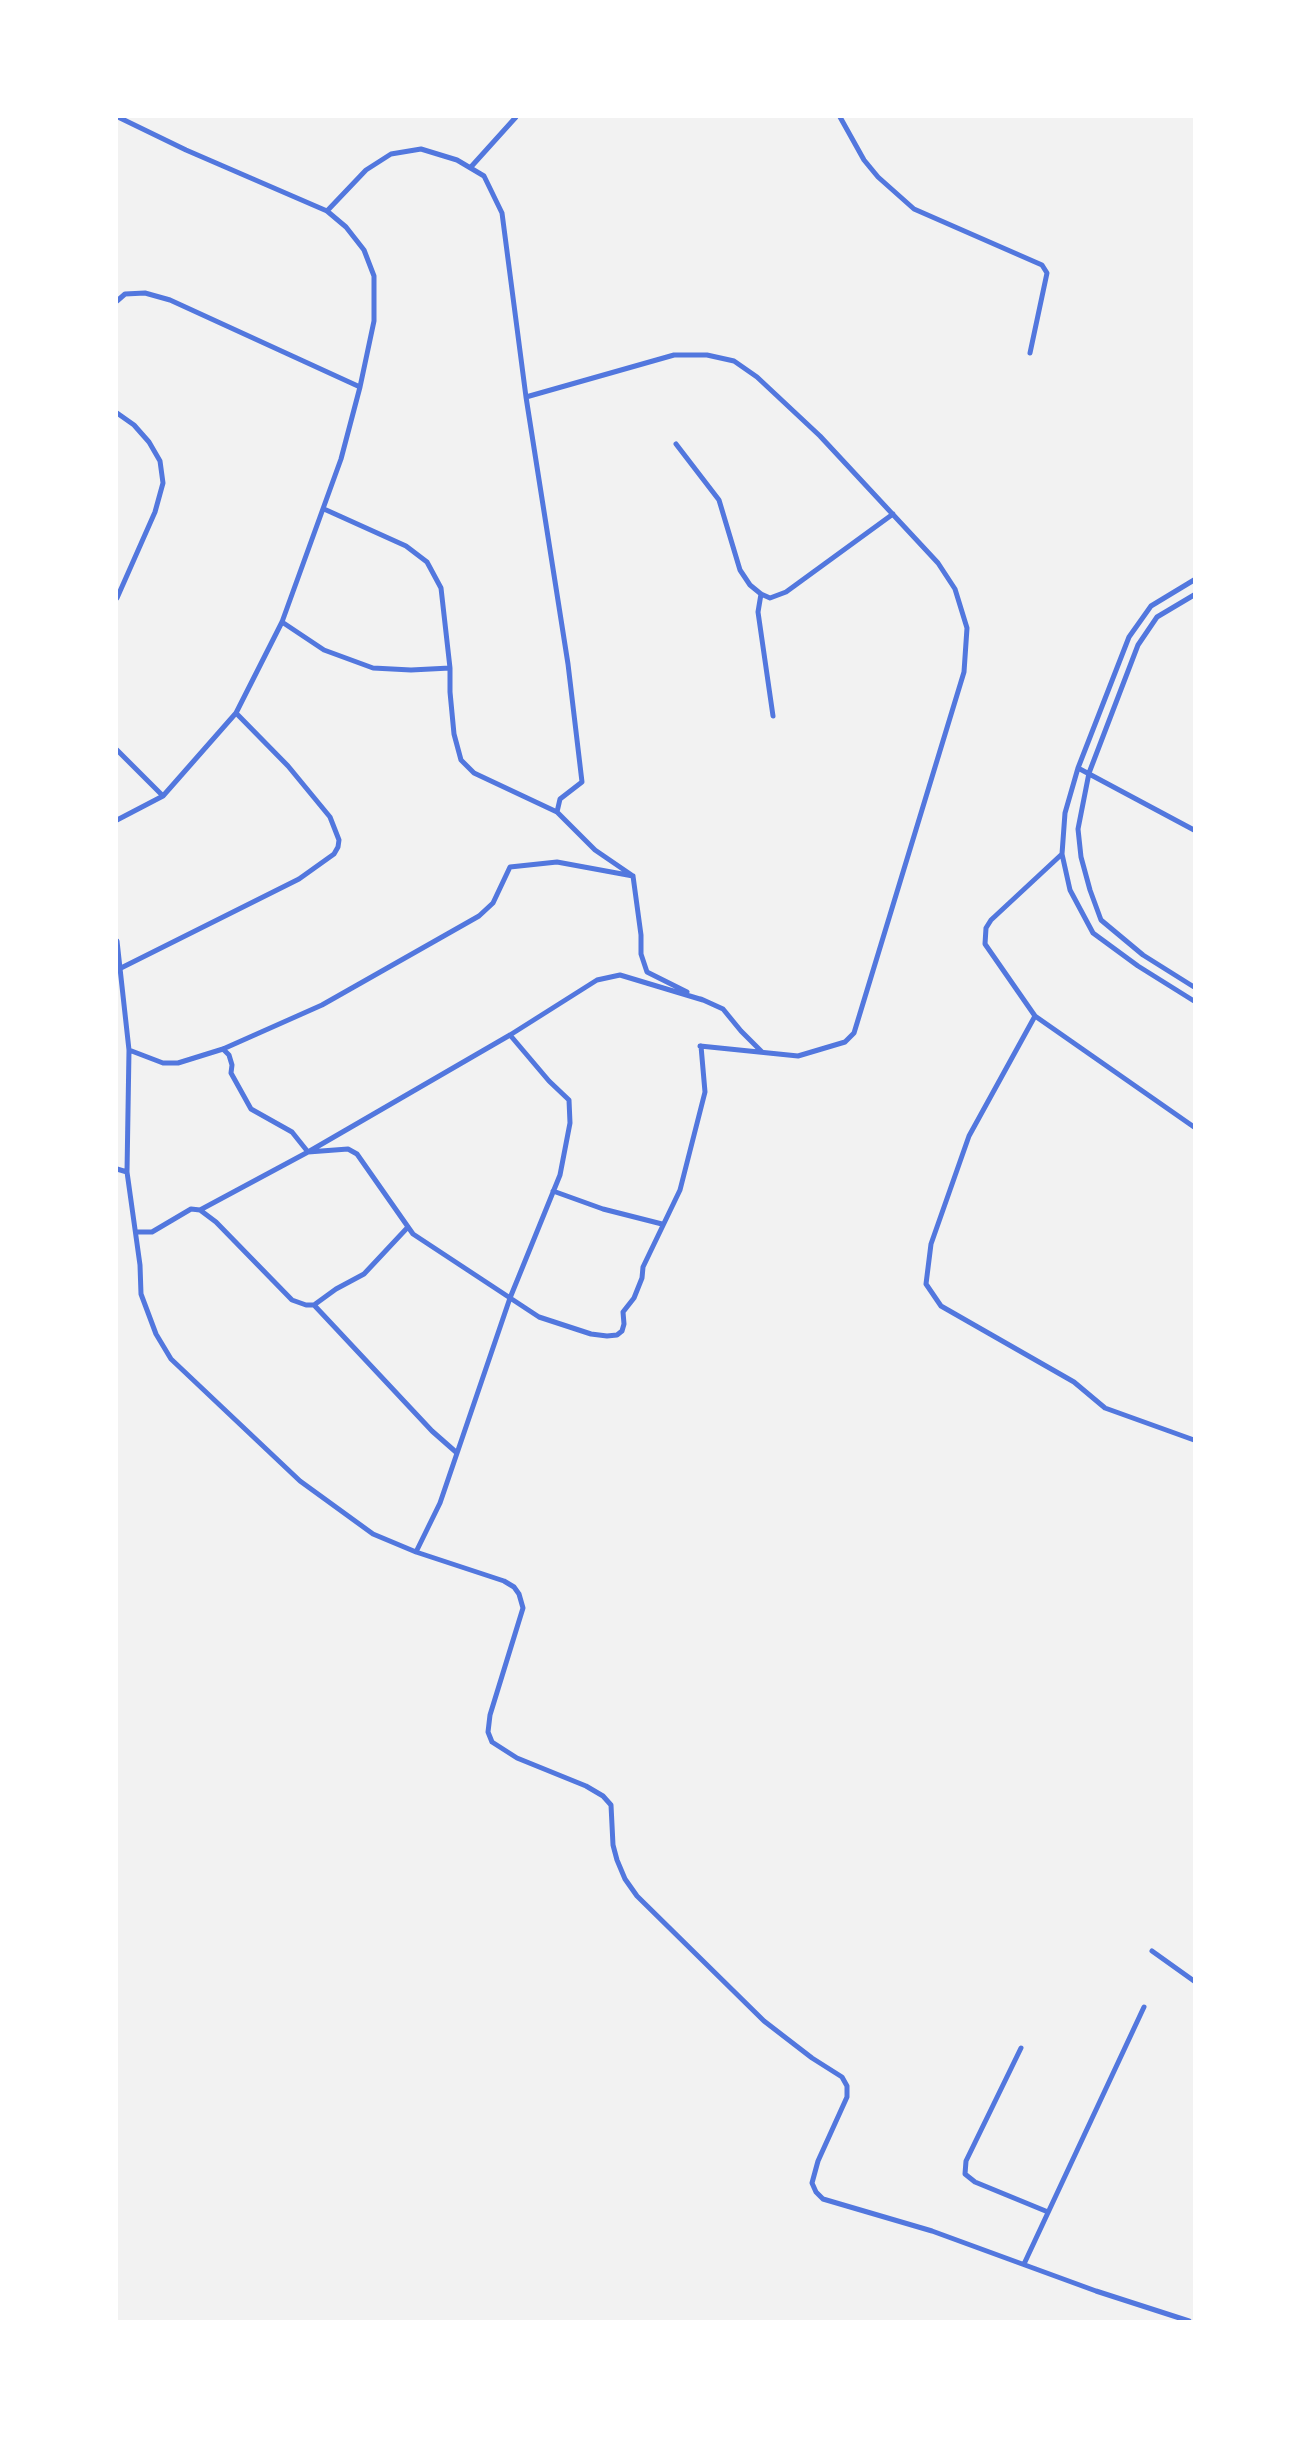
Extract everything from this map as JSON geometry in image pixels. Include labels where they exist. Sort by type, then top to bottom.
[{"type":"street","points":[[117,820],[163,796],[191,767],[236,713],[282,622],[324,509],[341,459],[374,321],[374,276],[364,250],[346,227],[327,211],[186,150],[118,117]]},
{"type":"street","points":[[470,168],[516,117]]},
{"type":"street","points":[[840,117],[864,160],[878,177],[914,209],[1042,265],[1047,273],[1030,353]]},
{"type":"street","points":[[327,211],[366,170],[391,153],[421,149],[457,160],[484,176],[502,213],[526,398],[568,664],[582,782],[560,799],[557,812]]},
{"type":"street","points":[[117,301],[125,294],[145,292],[171,300],[360,387]]},
{"type":"street","points":[[526,398],[674,355],[708,355],[734,362],[757,377],[820,436],[938,563],[955,589],[967,628],[964,672],[854,1034],[845,1042],[798,1056],[700,1046]]},
{"type":"street","points":[[117,414],[134,425],[149,442],[160,460],[163,483],[155,512],[117,598]]},
{"type":"street","points":[[676,444],[719,500],[740,570],[750,585],[761,594],[770,597],[786,592],[893,514]]},
{"type":"street","points":[[324,509],[406,546],[428,562],[441,588],[450,668],[454,734],[461,760],[474,773],[557,812],[595,850],[633,876],[641,935],[640,954],[647,972],[723,1009],[762,1052],[700,1046]]},
{"type":"street","points":[[1194,580],[1151,606],[1130,637],[1078,768],[1065,813],[1062,854],[1070,890],[1093,933],[1138,966],[1194,1001]]},
{"type":"street","points":[[761,594],[758,612],[774,716]]},
{"type":"street","points":[[1194,595],[1157,617],[1138,645],[1089,773],[1078,830],[1081,857],[1101,920],[1143,955],[1194,987]]},
{"type":"street","points":[[282,622],[324,650],[373,668],[411,670],[450,668]]},
{"type":"street","points":[[120,969],[300,879],[334,854],[338,847],[339,840],[330,817],[288,766],[236,713]]},
{"type":"street","points":[[117,750],[163,796]]},
{"type":"street","points":[[1078,768],[1194,830]]},
{"type":"street","points":[[1062,854],[991,920],[986,927],[985,944],[1035,1016],[1194,1127]]},
{"type":"street","points":[[129,1050],[163,1063],[178,1063],[223,1050],[322,1005],[479,916],[493,903],[510,867],[557,862],[633,876]]},
{"type":"street","points":[[117,941],[129,1050],[127,1172],[140,1265],[141,1294],[156,1334],[171,1359],[300,1481],[373,1534],[416,1552],[504,1581],[519,1594],[523,1608],[488,1732],[492,1742],[517,1758],[586,1786],[603,1796],[610,1805],[613,1845],[617,1860],[638,1896],[764,2021],[812,2058],[842,2077],[847,2086],[847,2097],[818,2161],[812,2183],[816,2192],[823,2199],[932,2231],[1189,2321]]},
{"type":"street","points":[[200,1210],[308,1152],[510,1035],[597,980],[620,975],[704,1000]]},
{"type":"street","points":[[1035,1016],[969,1136],[932,1244],[926,1284],[941,1306],[1074,1382],[1105,1407],[1194,1440]]},
{"type":"street","points":[[416,1552],[440,1503],[510,1298],[560,1175],[570,1123],[569,1100],[549,1082],[510,1035]]},
{"type":"street","points":[[308,1152],[348,1149],[357,1154],[408,1227],[426,1243],[538,1317],[591,1334],[617,1335],[624,1324],[623,1312],[634,1298],[642,1278],[643,1267],[680,1191],[705,1092],[700,1046]]},
{"type":"street","points":[[223,1050],[229,1055],[232,1065],[231,1073],[251,1109],[292,1132],[308,1152]]},
{"type":"street","points":[[117,1169],[127,1172]]},
{"type":"street","points":[[553,1191],[603,1209],[662,1224]]},
{"type":"street","points":[[136,1232],[152,1232],[191,1209],[200,1210],[216,1222],[292,1300],[314,1305],[336,1289],[364,1274],[408,1227]]},
{"type":"street","points":[[314,1305],[424,1423],[457,1454]]},
{"type":"street","points":[[1152,1951],[1194,1981]]},
{"type":"street","points":[[1024,2265],[1144,2007]]},
{"type":"street","points":[[1021,2048],[966,2161],[965,2174],[975,2182],[1048,2212]]}]
